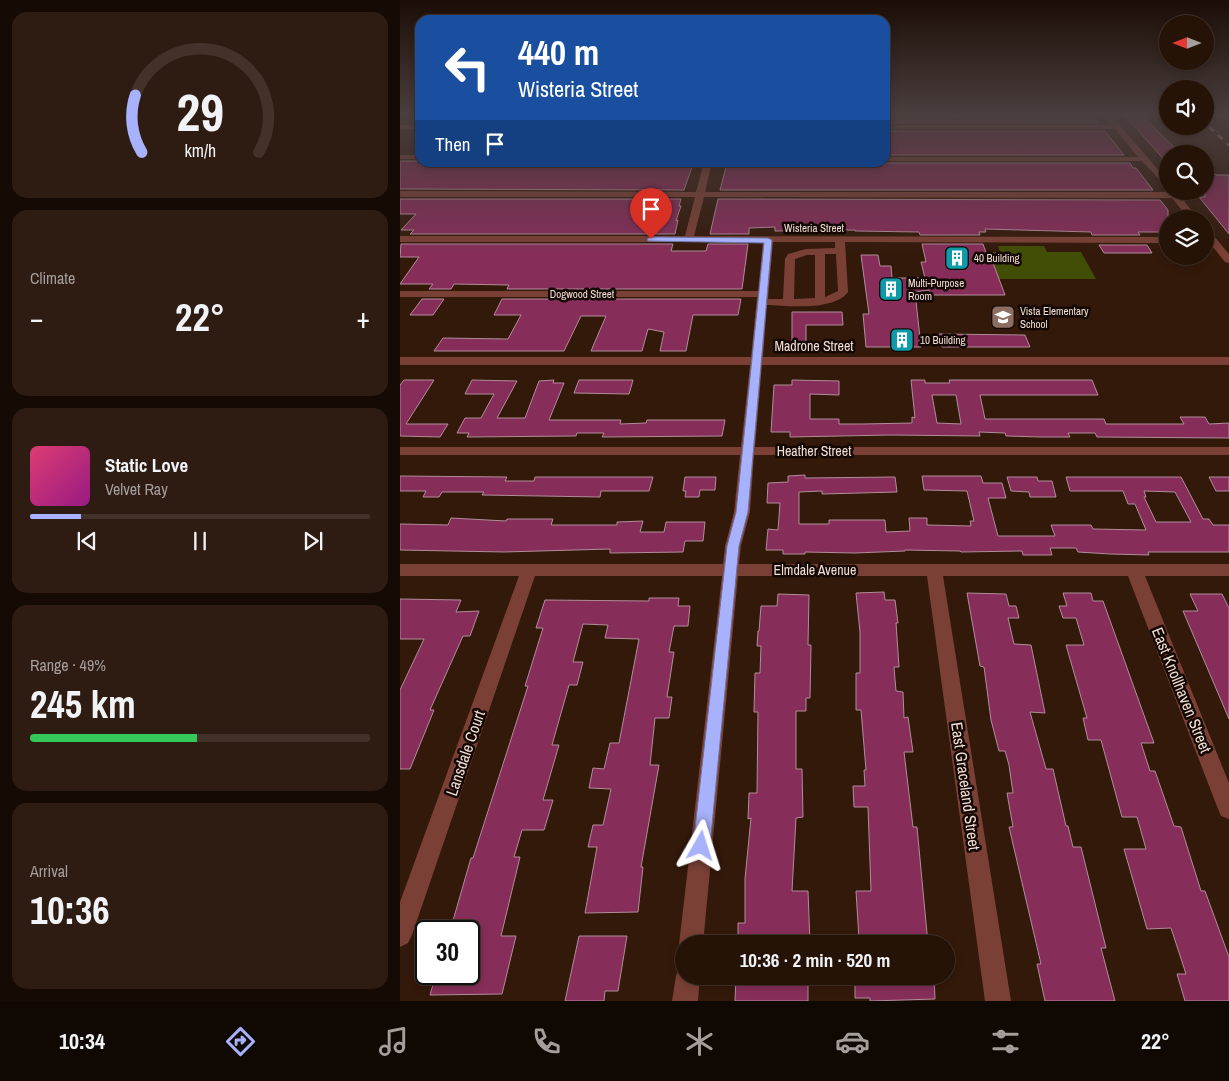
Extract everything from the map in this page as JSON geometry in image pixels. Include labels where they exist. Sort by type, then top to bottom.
[{"type":"street","points":[[1145,161],[1159,177]]},
{"type":"street","points":[[689,239],[707,167]]},
{"type":"street","points":[[400,194],[699,196],[1159,193]]},
{"type":"street","points":[[1179,200],[1187,210]]},
{"type":"street","name":"Wisteria Street","points":[[400,239],[768,240],[840,246],[1159,240]]},
{"type":"street","points":[[692,935],[730,570],[733,546],[742,512],[768,240]]},
{"type":"street","points":[[1214,245],[1229,260]]},
{"type":"street","points":[[788,302],[790,259],[792,256],[797,253],[820,251],[840,246]]},
{"type":"street","name":"Dogwood Street","points":[[400,294],[763,298],[788,302],[820,301],[837,299],[844,292],[840,246]]},
{"type":"street","points":[[820,251],[820,301]]},
{"type":"street","name":"Madrone Street","points":[[400,361],[1229,361]]},
{"type":"street","name":"Heather Street","points":[[400,451],[1229,451]]},
{"type":"street","name":"Elmdale Avenue","points":[[400,570],[1229,570]]},
{"type":"street","name":"Lansdale Court","points":[[400,935],[529,570]]},
{"type":"street","name":"East Graceland Street","points":[[934,570],[998,1001]]},
{"type":"street","name":"East Knollhaven Street","points":[[1134,570],[1229,809]]},
{"type":"street","points":[[685,1001],[687,985]]},
{"type":"green space","points":[[998,246],[1044,246],[1047,252],[1081,252],[1096,279],[999,279],[989,252],[1000,252]]},
{"type":"building","points":[[400,161],[415,161],[415,167],[692,167],[684,190],[400,189]]},
{"type":"building","points":[[890,163],[1130,163],[1153,190],[720,190],[726,167],[890,167]]},
{"type":"building","points":[[1214,173],[1216,175],[1229,175],[1229,234],[1214,216],[1214,210],[1210,210],[1201,200],[1214,200]]},
{"type":"building","points":[[400,199],[681,199],[679,206],[681,206],[676,221],[678,220],[675,234],[410,234],[414,230],[401,230],[416,214],[400,214]]},
{"type":"building","points":[[718,199],[1160,200],[1168,210],[1159,210],[1159,232],[1138,232],[1140,235],[1092,235],[1091,232],[985,229],[986,232],[979,232],[980,235],[920,235],[919,232],[855,230],[775,231],[775,227],[749,228],[749,234],[710,234]]},
{"type":"building","points":[[401,244],[673,244],[671,251],[706,251],[708,244],[748,244],[742,289],[507,289],[509,285],[454,284],[451,289],[429,289],[433,284],[400,284],[419,257],[400,257]]},
{"type":"building","points":[[922,244],[983,244],[987,255],[990,255],[1005,295],[931,295],[929,290],[915,292],[921,347],[866,347],[863,314],[869,314],[861,255],[878,255],[880,266],[891,266],[892,278],[925,278],[921,262],[926,262]]},
{"type":"building","points":[[1099,245],[1147,245],[1152,253],[1104,253]]},
{"type":"building","points":[[422,299],[444,299],[433,315],[410,315]]},
{"type":"building","points":[[502,299],[741,299],[738,315],[693,315],[686,351],[660,351],[664,332],[648,329],[642,351],[591,351],[606,316],[581,316],[564,351],[434,351],[443,338],[508,339],[521,315],[494,315]]},
{"type":"building","points":[[792,312],[842,312],[843,325],[806,325],[806,346],[792,346]]},
{"type":"building","points":[[939,334],[1025,335],[1030,347],[942,347]]},
{"type":"building","points":[[404,380],[434,380],[406,424],[448,424],[440,437],[400,436],[400,385]]},
{"type":"building","points":[[472,380],[517,381],[497,418],[525,418],[539,381],[554,380],[553,383],[564,383],[549,420],[621,420],[620,424],[646,423],[647,420],[725,420],[722,436],[602,437],[604,433],[577,433],[576,436],[467,437],[469,433],[457,433],[465,418],[481,418],[494,394],[465,394]]},
{"type":"building","points":[[579,380],[633,380],[629,394],[574,393]]},
{"type":"building","points":[[792,380],[839,381],[839,395],[810,394],[810,419],[839,419],[839,424],[863,424],[912,423],[912,417],[915,418],[911,380],[925,380],[925,383],[950,383],[949,380],[1092,380],[1098,395],[980,395],[985,419],[1104,419],[1106,424],[1184,424],[1180,417],[1205,417],[1209,424],[1229,423],[1229,438],[1097,437],[1095,433],[1068,433],[1070,437],[1041,437],[1006,436],[1005,433],[979,432],[980,436],[790,437],[790,432],[771,432],[774,385],[792,385]],"holes":[[[932,395],[956,395],[961,424],[937,423]]]},
{"type":"building","points":[[805,475],[805,478],[895,477],[897,492],[822,494],[822,491],[799,492],[799,524],[829,524],[829,520],[885,520],[886,532],[910,531],[909,518],[927,518],[927,525],[971,526],[970,521],[974,521],[967,491],[924,490],[922,476],[981,476],[983,483],[1002,483],[1006,498],[988,498],[998,536],[1055,536],[1051,525],[1091,525],[1093,529],[1146,530],[1135,504],[1128,504],[1123,491],[1070,491],[1066,477],[1181,477],[1203,519],[1209,519],[1213,525],[1229,525],[1229,552],[1148,552],[1149,555],[1078,552],[1076,548],[1050,548],[1052,555],[1023,555],[1022,551],[961,552],[905,550],[783,554],[783,550],[766,550],[768,529],[778,530],[780,503],[767,503],[768,483],[788,482],[788,476]],"holes":[[[1144,491],[1175,492],[1191,522],[1156,522],[1144,497],[1146,497]]]},
{"type":"building","points":[[400,476],[507,477],[505,481],[534,481],[535,477],[653,477],[649,491],[601,491],[600,497],[482,495],[484,492],[442,492],[439,497],[423,497],[426,491],[400,491]]},
{"type":"building","points":[[685,477],[716,477],[715,490],[700,490],[699,497],[685,497],[686,491],[683,491]]},
{"type":"building","points":[[1007,477],[1037,477],[1038,481],[1052,481],[1056,497],[1030,497],[1029,492],[1011,491]]},
{"type":"building","points":[[1209,477],[1229,477],[1229,491],[1216,491]]},
{"type":"building","points":[[451,518],[506,521],[507,519],[553,519],[551,525],[617,525],[617,522],[643,521],[640,532],[664,532],[666,522],[705,522],[703,541],[685,541],[683,552],[610,553],[610,549],[504,552],[400,550],[400,524],[448,525]]},
{"type":"building","points":[[884,592],[885,600],[895,600],[898,623],[896,623],[899,667],[894,667],[896,691],[903,692],[904,718],[908,717],[913,752],[904,752],[913,827],[917,827],[927,935],[859,935],[856,891],[871,891],[868,807],[854,807],[853,786],[865,786],[864,770],[866,770],[861,710],[856,710],[856,673],[860,673],[860,632],[856,593]]},
{"type":"building","points":[[967,593],[1006,594],[1009,606],[1016,606],[1019,618],[1008,618],[1014,644],[1031,645],[1045,713],[1030,712],[1046,769],[1053,769],[1066,826],[1068,826],[1073,847],[1081,847],[1106,948],[1101,948],[1115,1001],[1045,1001],[1037,964],[1041,964],[1009,827],[1013,827],[1007,793],[1013,793],[1009,765],[1005,751],[999,751],[991,720],[984,667],[980,666]]},
{"type":"building","points":[[1063,593],[1091,593],[1093,601],[1103,601],[1154,743],[1141,743],[1150,771],[1155,771],[1174,826],[1181,827],[1201,891],[1205,891],[1229,957],[1229,1001],[1185,1001],[1177,974],[1186,974],[1171,928],[1147,929],[1124,849],[1146,849],[1137,817],[1122,817],[1101,740],[1088,740],[1083,718],[1087,718],[1066,645],[1084,645],[1076,618],[1063,618],[1059,606],[1067,606]]},
{"type":"building","points":[[778,594],[809,595],[808,645],[811,645],[810,698],[806,698],[806,711],[796,711],[796,769],[802,769],[803,817],[796,818],[792,891],[808,891],[810,935],[738,935],[738,923],[745,923],[745,879],[751,818],[748,819],[749,793],[757,793],[758,712],[754,712],[755,673],[760,673],[761,646],[757,646],[758,631],[761,606],[777,606]]},
{"type":"building","points":[[1190,594],[1222,594],[1229,608],[1229,719],[1183,611],[1198,611]]},
{"type":"building","points":[[649,598],[679,598],[678,606],[690,606],[688,626],[674,626],[669,652],[674,652],[667,697],[672,697],[669,718],[655,718],[650,765],[659,765],[641,867],[643,867],[638,912],[585,913],[597,847],[588,847],[593,825],[603,825],[611,789],[589,788],[593,768],[604,769],[610,743],[619,743],[639,639],[605,638],[608,625],[583,624],[573,662],[583,662],[577,685],[569,685],[552,745],[559,745],[543,800],[553,800],[544,830],[522,830],[514,857],[520,857],[501,936],[516,936],[502,994],[430,995],[433,985],[480,985],[480,920],[453,920],[471,858],[473,858],[528,686],[525,686],[543,628],[536,628],[545,600],[649,601]]},
{"type":"building","points":[[400,599],[461,600],[456,612],[479,611],[470,636],[463,636],[430,710],[434,710],[410,769],[400,769],[400,690],[424,639],[400,639]]},
{"type":"building","points":[[579,936],[627,936],[618,991],[605,991],[604,1001],[565,1001]]},
{"type":"building","points":[[736,985],[808,985],[808,1001],[735,1001]]},
{"type":"building","points":[[855,985],[934,985],[935,999],[870,1001],[870,998],[855,998]]},
{"type":"place","name":"40 Building","points":[[957,258]]},
{"type":"place","name":"Multi-Purpose Room","points":[[891,289]]},
{"type":"place","name":"Vista Elementary School","points":[[1003,317]]},
{"type":"place","name":"10 Building","points":[[902,340]]},
{"type":"route","points":[[651,239],[768,240],[742,512],[733,546],[701,846]]}]
